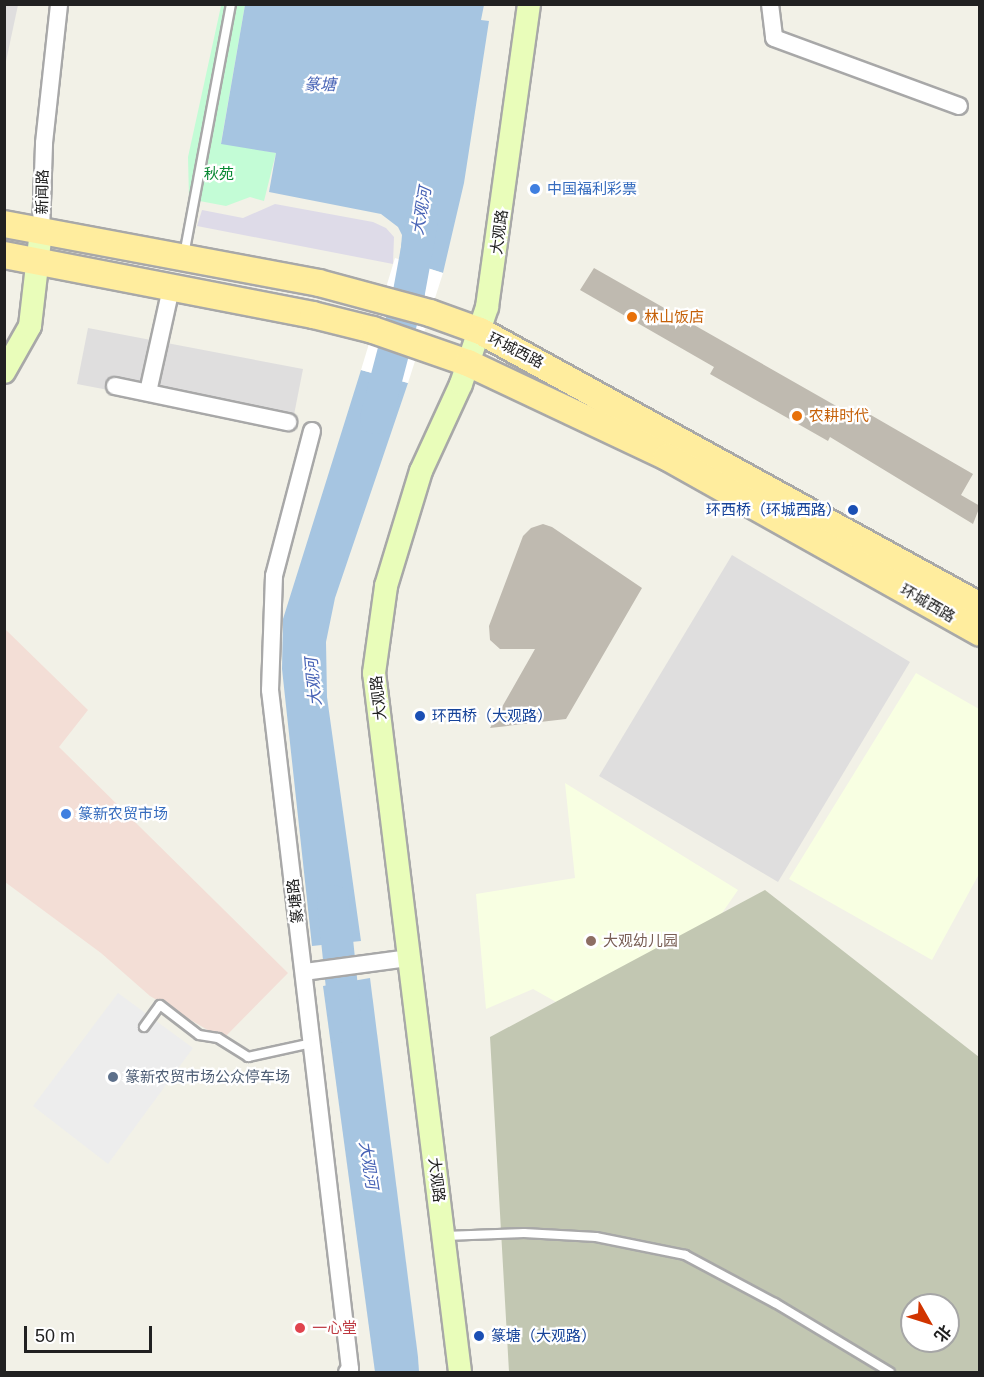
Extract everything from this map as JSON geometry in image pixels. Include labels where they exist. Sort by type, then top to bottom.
[{"type":"main road","name":"大观路","points":[[460,1372],[374,673],[386,586],[421,471],[480,331],[493,276],[529,4]]},
{"type":"main road","name":"环城西路","points":[[4,224],[383,299],[480,331],[980,606]]},
{"type":"main road","name":"新闻路","points":[[4,372],[30,326],[39,264],[41,231]]},
{"type":"main road","name":"环城西路","points":[[4,255],[39,264],[171,288],[373,330],[468,363],[668,457],[980,633]]},
{"type":"street","name":"新闻路","points":[[41,231],[44,143],[59,4]]},
{"type":"street","points":[[770,4],[774,38],[959,106]]},
{"type":"street","points":[[148,392],[171,288]]},
{"type":"street","points":[[115,386],[288,422]]},
{"type":"street","name":"篆塘路","points":[[312,431],[274,576],[270,690],[350,1368],[347,1372]]},
{"type":"street","points":[[304,972],[409,958]]},
{"type":"lane","points":[[183,258],[231,4]]},
{"type":"lane","points":[[144,1027],[160,1005],[199,1035],[218,1038],[248,1057],[312,1043]]},
{"type":"lane","points":[[444,1236],[524,1233],[596,1237],[685,1255],[890,1372]]},
{"type":"shaded area","points":[[4,5],[18,5],[5,66]]},
{"type":"shaded area","points":[[275,204],[373,222],[386,228],[394,237],[393,264],[197,226],[202,210],[243,218]]},
{"type":"shaded area","points":[[88,328],[303,369],[292,425],[77,384]]},
{"type":"shaded area","points":[[732,555],[910,662],[778,882],[599,776]]},
{"type":"shaded area","name":"篆新农贸市场","points":[[4,628],[88,710],[59,747],[288,973],[223,1039],[150,996],[101,953],[5,882]]},
{"type":"shaded area","points":[[916,673],[979,709],[979,874],[932,960],[789,879]]},
{"type":"shaded area","name":"大观幼儿园","points":[[565,783],[738,890],[631,1044],[533,989],[486,1009],[476,894],[575,878]]},
{"type":"shaded area","points":[[765,890],[979,1057],[979,1372],[509,1372],[490,1037]]},
{"type":"shaded area","name":"篆新农贸市场公众停车场","points":[[118,993],[193,1048],[108,1164],[33,1106]]},
{"type":"green space","name":"秋苑","points":[[216,5],[245,5],[221,143],[276,153],[264,201],[250,197],[226,206],[189,199],[188,157],[221,6]]},
{"type":"water","name":"篆塘","points":[[245,5],[484,5],[481,20],[489,21],[464,183],[443,273],[400,259],[402,235],[398,227],[381,214],[269,192],[276,153],[221,144]]},
{"type":"water","points":[[361,370],[408,383],[335,598],[326,642],[327,697],[361,941],[312,946],[282,669],[283,619]]},
{"type":"water","points":[[370,978],[419,1372],[375,1372],[323,986]]},
{"type":"pier","points":[[395,258],[443,273],[408,383],[361,370]]},
{"type":"building","points":[[594,268],[852,415],[857,407],[973,474],[961,495],[980,506],[973,524],[830,437],[828,441],[710,374],[714,367],[580,290]]},
{"type":"building","points":[[543,524],[552,527],[642,588],[566,719],[490,728],[535,649],[500,649],[490,640],[489,626],[523,536],[531,528]]},
{"type":"waterway","name":"大观河","points":[[376,418],[409,292],[422,221]]},
{"type":"waterway","name":"大观河","points":[[333,901],[346,1027]]},
{"type":"place","name":"中国福利彩票","points":[[535,189]]},
{"type":"place","name":"林山饭店","points":[[632,317]]},
{"type":"place","name":"农耕时代","points":[[797,416]]},
{"type":"place","name":"环西桥（环城西路）","points":[[853,510]]},
{"type":"place","name":"环西桥（大观路）","points":[[420,716]]},
{"type":"place","name":"篆新农贸市场","points":[[66,814]]},
{"type":"place","name":"大观幼儿园","points":[[591,941]]},
{"type":"place","name":"篆新农贸市场公众停车场","points":[[113,1077]]},
{"type":"place","name":"一心堂","points":[[300,1328]]},
{"type":"place","name":"篆塘（大观路）","points":[[479,1336]]}]
